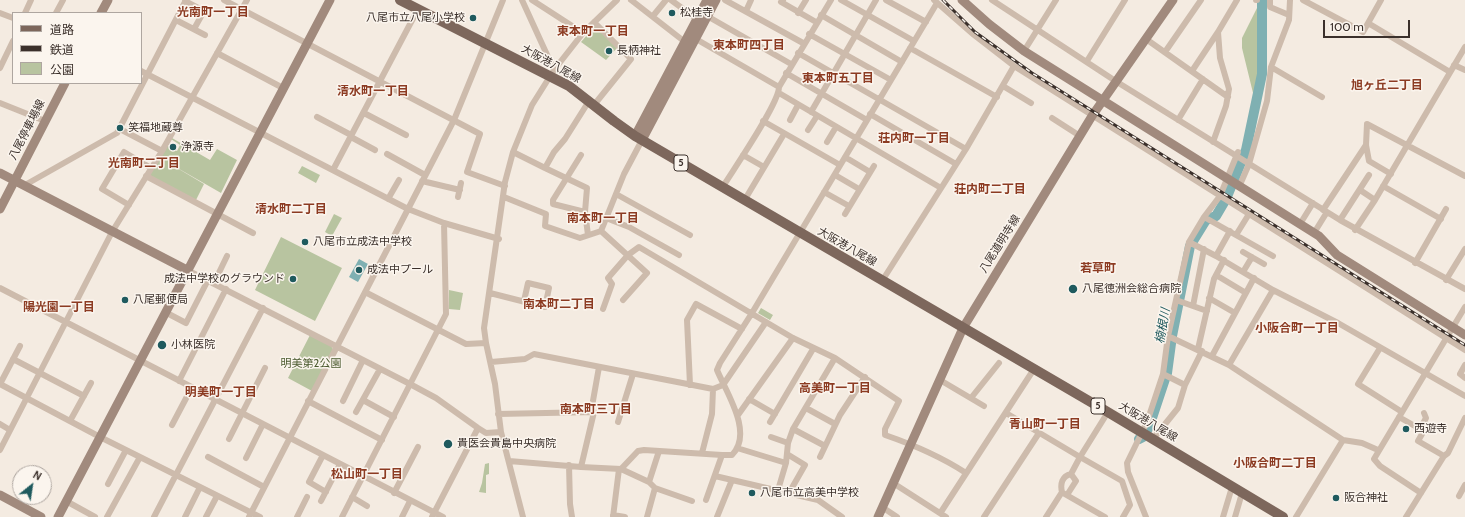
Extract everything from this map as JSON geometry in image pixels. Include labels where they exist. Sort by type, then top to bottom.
[{"type":"main road","name":"大阪港八尾線","points":[[400,0],[486,43],[552,73],[639,138],[744,201],[1142,432],[1283,517]]},
{"type":"street","points":[[26,12],[30,0]]},
{"type":"street","points":[[57,12],[63,0]]},
{"type":"street","points":[[102,12],[108,0]]},
{"type":"street","points":[[224,0],[480,134],[467,172],[505,186]]},
{"type":"street","points":[[0,450],[112,232],[162,150],[247,0]]},
{"type":"street","points":[[58,517],[259,132],[330,0]]},
{"type":"street","points":[[250,515],[454,120],[502,0]]},
{"type":"street","points":[[522,0],[552,73]]},
{"type":"street","points":[[532,0],[583,33]]},
{"type":"street","points":[[523,517],[500,432],[491,362],[484,328],[505,186],[513,152],[532,105],[552,73],[583,33],[617,0]]},
{"type":"street","points":[[631,0],[654,16],[685,42]]},
{"type":"street","points":[[654,16],[666,0]]},
{"type":"street","points":[[671,0],[697,19]]},
{"type":"street","points":[[639,138],[696,39],[716,0]]},
{"type":"street","points":[[725,0],[803,43]]},
{"type":"street","points":[[746,11],[752,0]]},
{"type":"street","points":[[783,0],[781,2],[816,22]]},
{"type":"street","points":[[798,13],[806,0]]},
{"type":"street","points":[[722,188],[763,121],[786,73],[803,43],[831,0]]},
{"type":"street","points":[[841,0],[914,41]]},
{"type":"street","points":[[808,130],[822,94],[876,0]]},
{"type":"street","points":[[886,0],[926,22]]},
{"type":"street","points":[[962,0],[989,24],[1024,51],[1228,179],[1238,187],[1314,233],[1337,255],[1465,335]]},
{"type":"street","points":[[992,0],[1117,82],[1213,142],[1237,155],[1248,164],[1355,230],[1465,289]]},
{"type":"street","points":[[1024,51],[1056,0]]},
{"type":"street","points":[[1087,61],[1125,0]]},
{"type":"street","name":"八尾道明寺線","points":[[878,517],[963,328],[1092,116],[1117,82],[1172,0]]},
{"type":"street","points":[[1165,52],[1201,0]]},
{"type":"street","points":[[1192,71],[1237,0]]},
{"type":"street","points":[[1270,0],[1270,7],[1289,15]]},
{"type":"street","points":[[1238,187],[1248,164],[1267,100],[1271,67],[1284,35],[1289,15],[1290,0]]},
{"type":"street","points":[[1303,0],[1363,32],[1381,0]]},
{"type":"street","points":[[25,185],[117,133],[186,1],[204,11],[194,29]]},
{"type":"street","points":[[601,231],[639,138],[706,1]]},
{"type":"street","points":[[625,517],[613,516],[620,469],[638,451],[732,455],[737,448],[740,435],[738,415],[717,370],[926,22],[936,2],[974,35],[1014,66],[1465,350]]},
{"type":"street","points":[[333,170],[418,9]]},
{"type":"street","points":[[0,13],[12,18]]},
{"type":"street","points":[[821,15],[902,62]]},
{"type":"street","points":[[708,16],[792,64]]},
{"type":"street","points":[[176,20],[205,35]]},
{"type":"street","points":[[545,168],[554,152],[591,103],[631,59],[594,22]]},
{"type":"street","points":[[1368,23],[1450,72]]},
{"type":"street","points":[[1213,142],[1228,97],[1228,89],[1220,58],[1218,32]]},
{"type":"street","points":[[809,34],[891,80]]},
{"type":"street","points":[[696,39],[778,90],[798,105],[941,188]]},
{"type":"street","points":[[1146,39],[1228,97]]},
{"type":"street","points":[[0,68],[12,43]]},
{"type":"street","points":[[1355,230],[1375,200],[1465,47]]},
{"type":"street","points":[[910,48],[997,97]]},
{"type":"street","points":[[217,53],[283,88]]},
{"type":"street","points":[[798,53],[966,149]]},
{"type":"street","points":[[1454,65],[1465,70]]},
{"type":"street","points":[[882,281],[966,149],[1014,66]]},
{"type":"street","points":[[1271,67],[1322,97]]},
{"type":"street","points":[[142,72],[408,209],[444,223],[498,239]]},
{"type":"street","points":[[786,73],[822,94],[869,117],[956,164]]},
{"type":"street","points":[[1178,120],[1203,79]]},
{"type":"street","name":"八尾停車場線","points":[[0,209],[64,84]]},
{"type":"street","points":[[1003,86],[1031,103]]},
{"type":"street","points":[[0,103],[45,120]]},
{"type":"street","points":[[790,120],[798,105]]},
{"type":"street","points":[[364,113],[406,135]]},
{"type":"street","points":[[317,117],[375,150]]},
{"type":"street","points":[[1052,118],[1080,136]]},
{"type":"street","points":[[763,121],[840,165]]},
{"type":"street","points":[[1390,174],[1368,161],[1366,145],[1367,124],[1465,176]]},
{"type":"street","points":[[827,142],[836,127]]},
{"type":"street","points":[[120,129],[162,150]]},
{"type":"street","points":[[744,201],[784,134]]},
{"type":"street","points":[[1314,233],[1325,211],[1366,145]]},
{"type":"street","points":[[128,205],[102,190],[124,152],[151,168]]},
{"type":"street","points":[[513,152],[587,188],[585,212],[588,235]]},
{"type":"street","points":[[387,154],[424,178],[460,190]]},
{"type":"street","points":[[581,155],[566,178],[553,204],[585,212]]},
{"type":"street","points":[[743,155],[764,167]]},
{"type":"street","points":[[1146,517],[1128,472],[1129,457],[1142,432],[1163,374],[1168,336],[1189,242],[1204,216],[1224,198],[1228,179],[1237,155]]},
{"type":"street","points":[[845,157],[870,172]]},
{"type":"street","points":[[845,214],[874,166]]},
{"type":"street","points":[[0,173],[112,232],[410,384],[436,398],[478,428],[486,432],[500,432]]},
{"type":"street","points":[[834,175],[859,189]]},
{"type":"street","points":[[1340,220],[1369,175]]},
{"type":"street","points":[[146,176],[253,233]]},
{"type":"street","points":[[388,199],[398,180]]},
{"type":"street","points":[[458,197],[462,183]]},
{"type":"street","points":[[1383,186],[1441,219]]},
{"type":"street","points":[[1360,190],[1375,200]]},
{"type":"street","points":[[824,192],[849,206]]},
{"type":"street","points":[[616,194],[690,234]]},
{"type":"street","points":[[504,197],[546,214],[545,226],[580,238],[601,231]]},
{"type":"street","points":[[1300,224],[1313,204]]},
{"type":"street","points":[[1415,263],[1446,209]]},
{"type":"street","points":[[1236,235],[1249,214]]},
{"type":"street","points":[[1204,216],[1273,256]]},
{"type":"street","points":[[606,218],[629,227],[679,255]]},
{"type":"street","points":[[342,517],[446,314],[444,223]]},
{"type":"street","points":[[601,231],[647,273],[623,300]]},
{"type":"street","points":[[1216,256],[1230,232]]},
{"type":"street","points":[[1189,242],[1224,260],[1273,290],[1338,323],[1425,374],[1465,395]]},
{"type":"street","points":[[603,309],[612,284],[608,278],[628,256],[639,247],[793,338],[813,349],[835,358],[865,377],[898,401],[885,429],[885,435],[911,443],[944,459],[966,473]]},
{"type":"street","points":[[1193,306],[1204,249]]},
{"type":"street","points":[[1446,280],[1465,249]]},
{"type":"street","points":[[1243,252],[1264,264]]},
{"type":"street","points":[[1329,264],[1337,255]]},
{"type":"street","points":[[165,312],[186,324],[227,256]]},
{"type":"street","points":[[1243,272],[1252,257]]},
{"type":"street","points":[[1153,439],[1178,408],[1185,385],[1200,350],[1209,298],[1216,275],[1224,260]]},
{"type":"street","points":[[1216,275],[1246,293]]},
{"type":"street","points":[[1212,356],[1254,278]]},
{"type":"street","points":[[490,293],[545,307],[549,288],[528,283],[524,301]]},
{"type":"street","points":[[0,288],[394,492],[433,515],[443,517]]},
{"type":"street","points":[[179,381],[226,289]]},
{"type":"street","points":[[1229,365],[1273,290]]},
{"type":"street","points":[[366,292],[466,344],[486,343]]},
{"type":"street","points":[[1209,298],[1235,313]]},
{"type":"street","points":[[1176,300],[1207,311]]},
{"type":"street","points":[[690,385],[687,320],[696,304],[742,329]]},
{"type":"street","points":[[154,517],[262,308]]},
{"type":"street","points":[[1421,493],[1380,466],[1374,459],[1378,450],[1465,308]]},
{"type":"street","points":[[491,362],[524,359],[534,354],[713,389],[723,385],[766,322]]},
{"type":"street","points":[[1168,336],[1229,365],[1343,440],[1362,443],[1378,450]]},
{"type":"street","points":[[738,415],[793,338]]},
{"type":"street","points":[[20,346],[0,384],[100,437],[176,474],[250,515],[260,517]]},
{"type":"street","points":[[1380,348],[1358,384],[1420,429],[1422,434],[1418,441],[1444,456]]},
{"type":"street","points":[[770,422],[813,349]]},
{"type":"street","points":[[778,490],[786,463],[788,443],[793,429],[835,358]]},
{"type":"street","points":[[13,359],[84,396]]},
{"type":"street","points":[[343,400],[363,360]]},
{"type":"street","points":[[971,398],[998,363]]},
{"type":"street","points":[[1465,365],[1460,374],[1465,378]]},
{"type":"street","points":[[581,467],[594,412],[591,412],[599,367]]},
{"type":"street","points":[[229,438],[265,368]]},
{"type":"street","points":[[356,412],[380,368]]},
{"type":"street","points":[[941,512],[1034,369]]},
{"type":"street","points":[[618,422],[633,374]]},
{"type":"street","points":[[1163,374],[1185,385]]},
{"type":"street","points":[[820,456],[836,424],[865,377]]},
{"type":"street","points":[[940,380],[984,406]]},
{"type":"street","points":[[70,421],[91,383]]},
{"type":"street","points":[[172,425],[192,387]]},
{"type":"street","points":[[702,453],[712,414],[713,389]]},
{"type":"street","points":[[750,399],[775,414]]},
{"type":"street","points":[[363,400],[394,417]]},
{"type":"street","points":[[308,402],[382,440]]},
{"type":"street","points":[[806,408],[836,424]]},
{"type":"street","points":[[498,414],[591,412]]},
{"type":"street","points":[[1104,517],[1064,493],[1062,481],[1066,476],[1071,474],[1108,412]]},
{"type":"street","points":[[1006,413],[1039,434],[1122,481],[1130,505],[1123,517]]},
{"type":"street","points":[[1420,429],[1426,418],[1424,413]]},
{"type":"street","points":[[1406,517],[1453,444],[1465,418]]},
{"type":"street","points":[[0,424],[10,430]]},
{"type":"street","points":[[246,458],[263,424]]},
{"type":"street","points":[[433,515],[478,428]]},
{"type":"street","points":[[793,429],[825,446]]},
{"type":"street","points":[[984,517],[1039,434]]},
{"type":"street","points":[[771,437],[788,443]]},
{"type":"street","points":[[1296,517],[1343,440]]},
{"type":"street","points":[[394,492],[418,446]]},
{"type":"street","points":[[737,448],[786,463]]},
{"type":"street","points":[[108,484],[126,450]]},
{"type":"street","points":[[649,482],[659,451]]},
{"type":"street","points":[[786,454],[805,465],[790,493]]},
{"type":"street","points":[[322,455],[309,482],[326,492]]},
{"type":"street","points":[[706,500],[722,455]]},
{"type":"street","points":[[108,517],[140,457]]},
{"type":"street","points":[[208,457],[264,487]]},
{"type":"street","points":[[509,461],[620,469],[649,482],[655,488],[692,501]]},
{"type":"street","points":[[321,501],[340,464]]},
{"type":"street","points":[[569,465],[570,504],[572,517]]},
{"type":"street","points":[[1046,517],[1064,493],[1076,481],[1071,474]]},
{"type":"street","points":[[715,476],[818,500],[842,517]]},
{"type":"street","points":[[717,517],[732,480]]},
{"type":"street","points":[[893,483],[941,512],[946,517]]},
{"type":"street","points":[[1459,496],[1465,485]]},
{"type":"street","points":[[185,517],[200,487]]},
{"type":"street","points":[[1223,517],[1232,487]]},
{"type":"street","points":[[647,517],[655,488]]},
{"type":"street","points":[[1235,517],[1242,493]]},
{"type":"street","points":[[0,495],[41,517]]},
{"type":"street","points":[[206,517],[217,496]]},
{"type":"street","points":[[297,517],[307,496]]},
{"type":"street","points":[[352,497],[367,506]]},
{"type":"street","points":[[66,501],[94,517]]},
{"type":"street","points":[[402,517],[410,501]]},
{"type":"street","points":[[882,507],[897,517]]},
{"type":"green space","points":[[1257,8],[1258,76],[1254,97],[1242,48],[1242,38]]},
{"type":"green space","points":[[595,26],[618,47],[606,60],[581,42]]},
{"type":"green space","points":[[172,138],[210,160],[217,149],[237,160],[221,193],[167,162],[204,184],[196,200],[149,175],[166,145],[177,151],[180,145],[171,139]]},
{"type":"green space","points":[[302,166],[320,175],[316,183],[298,173]]},
{"type":"green space","points":[[1221,201],[1227,205],[1220,218],[1212,213]]},
{"type":"green space","points":[[334,214],[342,218],[332,236],[325,232]]},
{"type":"green space","points":[[281,237],[342,268],[315,321],[255,290]]},
{"type":"green space","points":[[449,290],[463,293],[460,310],[449,309]]},
{"type":"green space","points":[[761,308],[773,315],[770,320],[758,313]]},
{"type":"green space","name":"明美第2公園","points":[[310,335],[331,346],[333,349],[312,391],[288,378]]},
{"type":"green space","points":[[489,463],[489,474],[486,475],[486,493],[479,492],[485,464]]},
{"type":"water","name":"成法中プール","points":[[359,259],[368,264],[358,282],[349,277]]},
{"type":"waterway","name":"楠根川","points":[[1139,439],[1143,437],[1149,427],[1167,373],[1172,336],[1190,246],[1206,220],[1216,216],[1226,199],[1246,150],[1262,74],[1262,0]]},
{"type":"railway","points":[[943,0],[975,32],[1032,73],[1465,345]]},
{"type":"place","name":"松桂寺","points":[[672,13]]},
{"type":"place","name":"八尾市立八尾小学校","points":[[473,18]]},
{"type":"place","name":"長柄神社","points":[[609,51]]},
{"type":"place","name":"笑福地蔵尊","points":[[120,128]]},
{"type":"place","name":"浄源寺","points":[[173,147]]},
{"type":"place","name":"八尾市立成法中学校","points":[[305,242]]},
{"type":"place","name":"成法中プール","points":[[359,270]]},
{"type":"place","name":"成法中学校のグラウンド","points":[[293,279]]},
{"type":"place","name":"八尾徳洲会総合病院","points":[[1073,289]]},
{"type":"place","name":"八尾郵便局","points":[[125,300]]},
{"type":"place","name":"小林医院","points":[[162,345]]},
{"type":"place","name":"西遊寺","points":[[1406,429]]},
{"type":"place","name":"貴医会貴島中央病院","points":[[448,444]]},
{"type":"place","name":"八尾市立高美中学校","points":[[752,493]]},
{"type":"place","name":"阪合神社","points":[[1336,498]]},
{"type":"district","name":"光南町一丁目","points":[[213,12]]},
{"type":"district","name":"東本町一丁目","points":[[593,31]]},
{"type":"district","name":"東本町四丁目","points":[[749,45]]},
{"type":"district","name":"東本町五丁目","points":[[838,78]]},
{"type":"district","name":"旭ヶ丘二丁目","points":[[1387,85]]},
{"type":"district","name":"清水町一丁目","points":[[373,91]]},
{"type":"district","name":"荘内町一丁目","points":[[914,138]]},
{"type":"district","name":"光南町二丁目","points":[[144,163]]},
{"type":"district","name":"荘内町二丁目","points":[[990,189]]},
{"type":"district","name":"清水町二丁目","points":[[291,209]]},
{"type":"district","name":"南本町一丁目","points":[[603,218]]},
{"type":"district","name":"若草町","points":[[1098,268]]},
{"type":"district","name":"南本町二丁目","points":[[559,304]]},
{"type":"district","name":"陽光園一丁目","points":[[59,307]]},
{"type":"district","name":"小阪合町一丁目","points":[[1297,328]]},
{"type":"district","name":"高美町一丁目","points":[[835,388]]},
{"type":"district","name":"明美町一丁目","points":[[221,392]]},
{"type":"district","name":"南本町三丁目","points":[[596,409]]},
{"type":"district","name":"青山町一丁目","points":[[1045,424]]},
{"type":"district","name":"小阪合町二丁目","points":[[1275,463]]},
{"type":"district","name":"松山町一丁目","points":[[367,474]]}]
